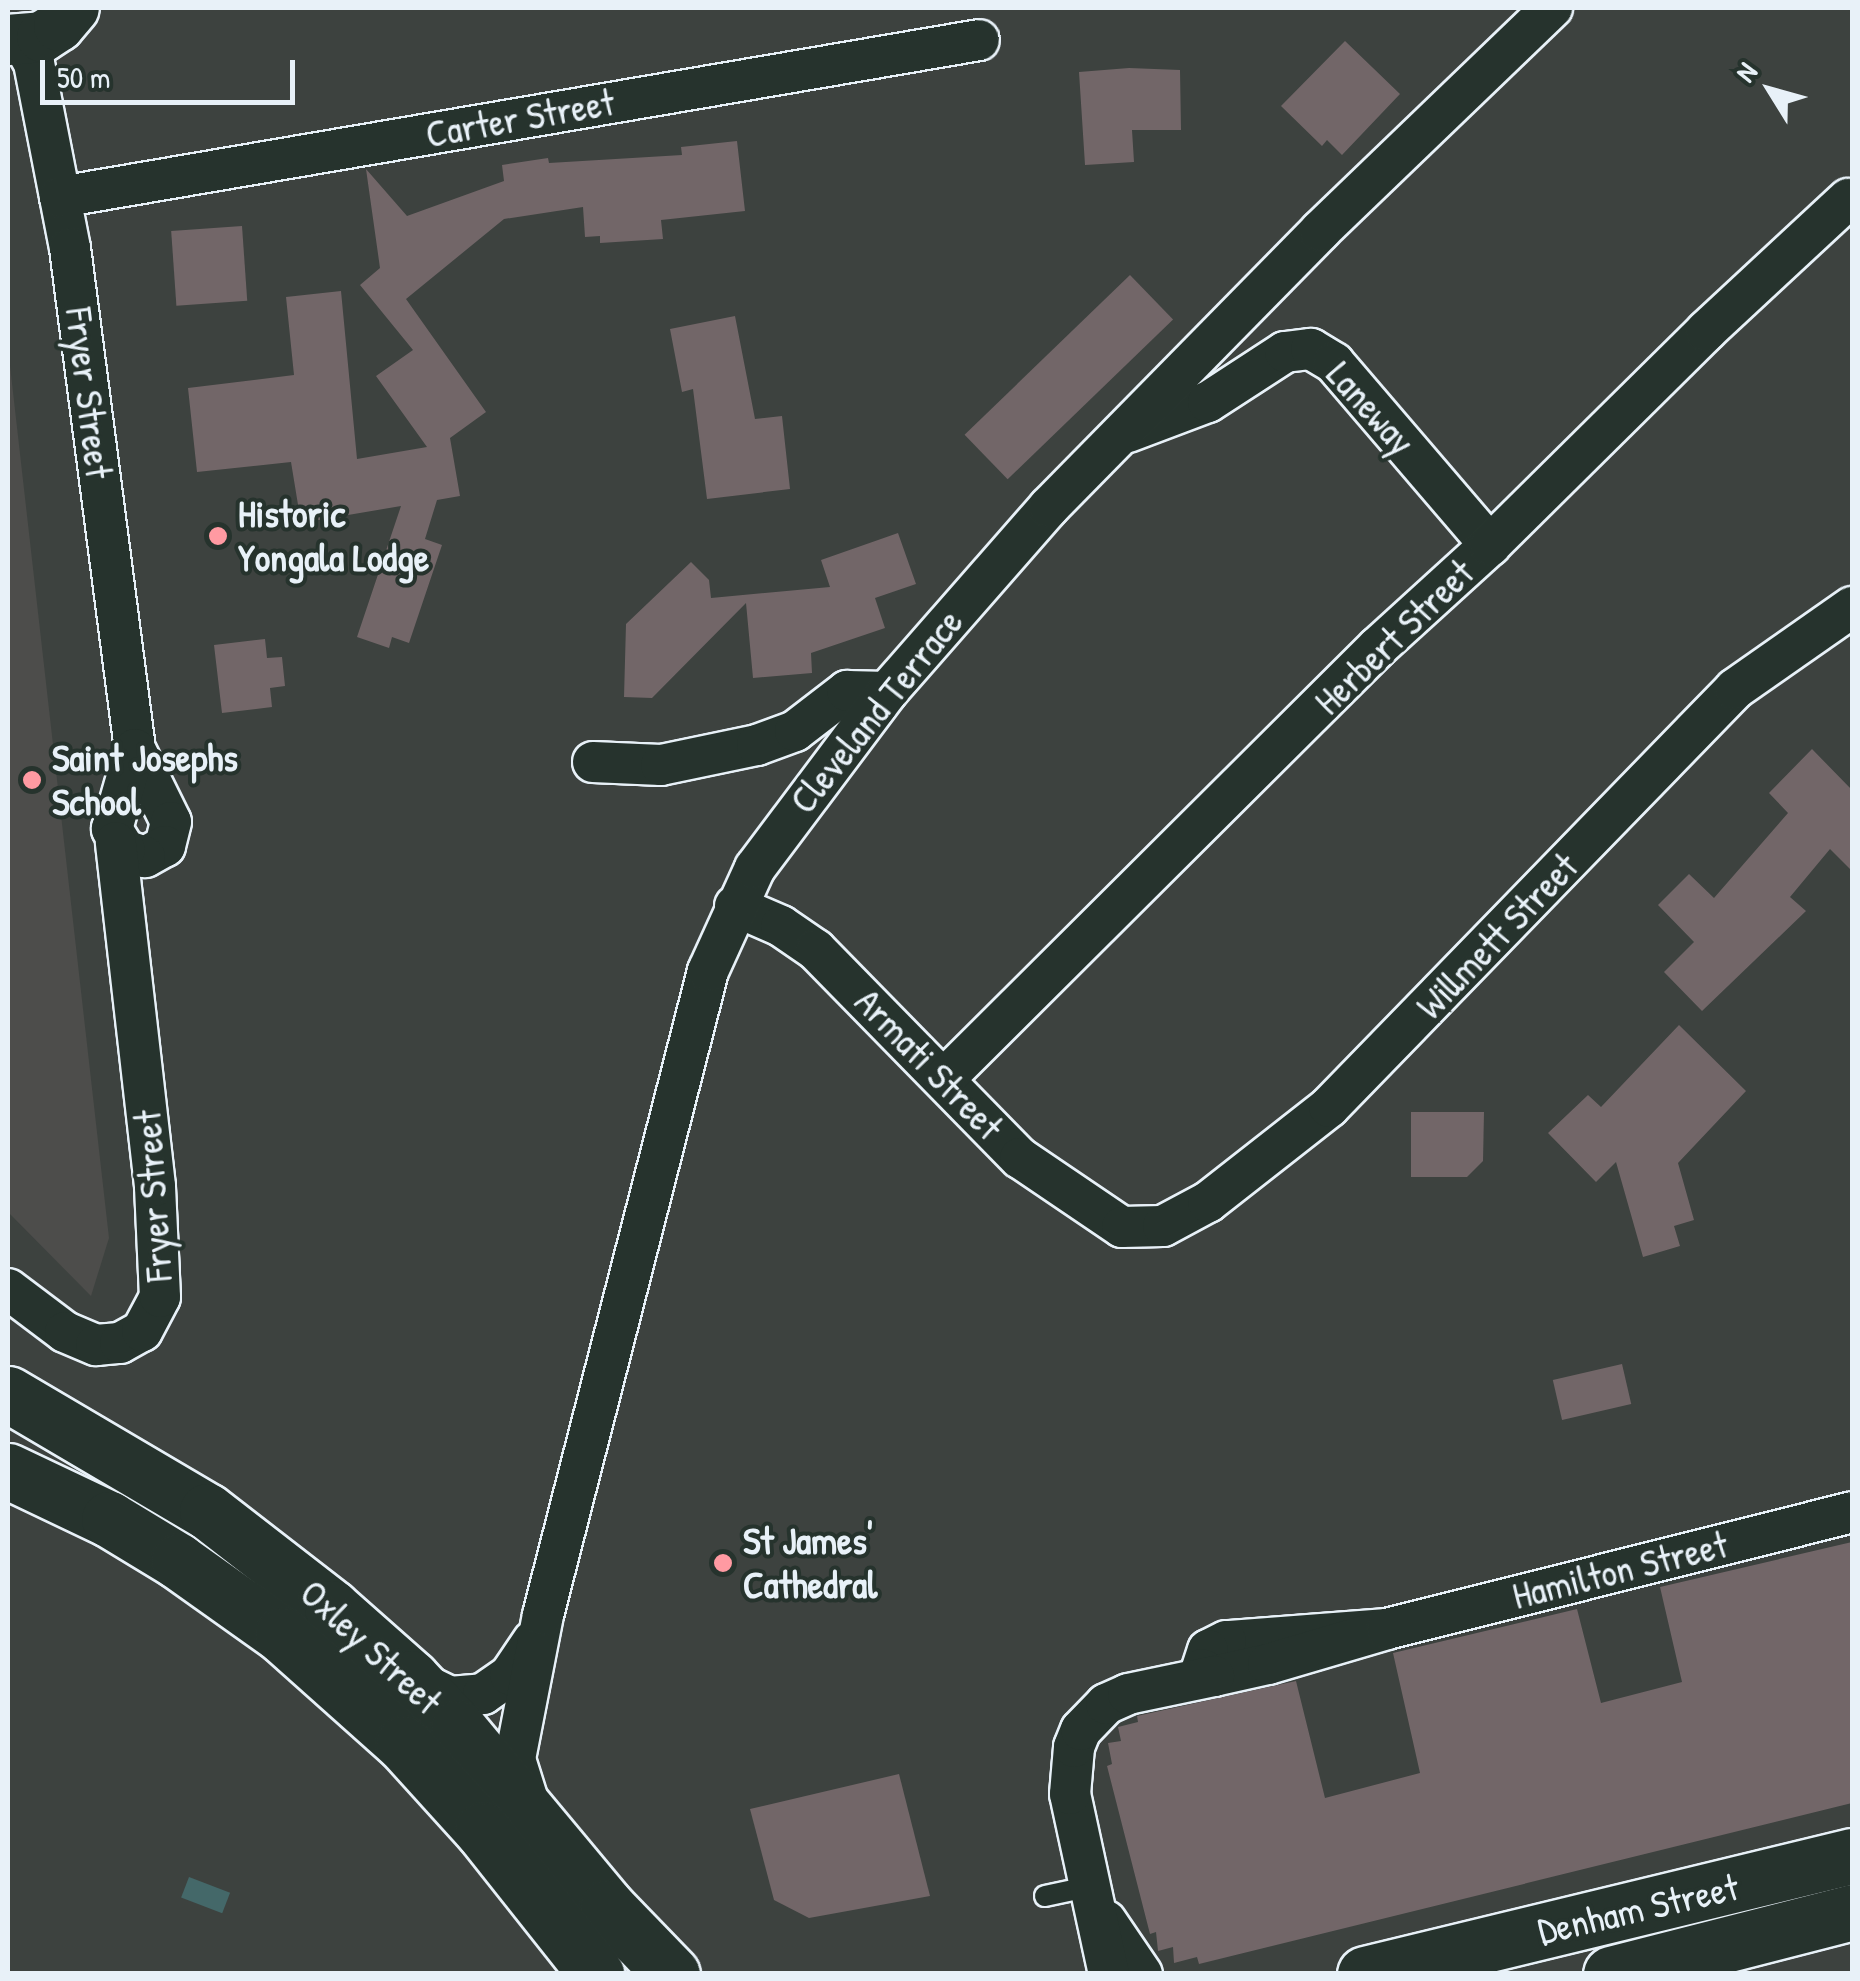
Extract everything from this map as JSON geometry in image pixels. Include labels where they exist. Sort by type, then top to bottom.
[{"type":"main road","name":"Oxley Street","points":[[8,1394],[207,1510],[319,1597],[411,1678],[538,1819],[607,1907],[672,1974]]},
{"type":"main road","name":"Oxley Street","points":[[8,1471],[123,1528],[282,1636],[402,1743],[482,1830],[596,1974]]},
{"type":"main road","name":"Denham Street","points":[[1365,1974],[1852,1856]]},
{"type":"main road","points":[[1777,1875],[1800,1951]]},
{"type":"main road","points":[[1716,1891],[1735,1960]]},
{"type":"main road","name":"Denham Street","points":[[1611,1974],[1800,1951],[1852,1912]]},
{"type":"street","points":[[15,41],[59,26],[74,8]]},
{"type":"street","name":"Cleveland Terrace","points":[[538,1819],[522,1790],[515,1759],[543,1615],[708,971],[735,906],[785,824],[887,692],[1116,437],[1529,13]]},
{"type":"street","name":"Carter Street","points":[[60,196],[979,40]]},
{"type":"street","name":"Fryer Street","points":[[15,41],[34,63],[60,196],[135,749],[170,815],[170,834],[160,851],[145,857],[130,854],[116,842]]},
{"type":"street","name":"Herbert Street","points":[[944,1079],[1378,647],[1490,545],[1706,331],[1848,199]]},
{"type":"street","name":"Laneway","points":[[1116,437],[1208,402],[1285,352],[1310,348],[1334,363],[1490,545]]},
{"type":"street","name":"Willmett Street","points":[[1122,1227],[1140,1230],[1185,1217],[1330,1107],[1735,689],[1852,607]]},
{"type":"street","points":[[593,762],[661,765],[757,746],[796,731],[841,694],[856,688],[887,692]]},
{"type":"street","name":"Fryer Street","points":[[8,1289],[65,1332],[96,1345],[131,1338],[157,1310],[162,1261],[157,1204],[113,822],[135,749]]},
{"type":"street","name":"Armati Street","points":[[735,906],[800,937],[1020,1158],[1122,1227]]},
{"type":"street","name":"Hamilton Street","points":[[1094,1893],[1070,1794],[1070,1763],[1080,1730],[1118,1698],[1852,1512]]},
{"type":"street","name":"Cleveland Terrace","points":[[411,1678],[450,1696],[483,1694],[499,1686],[521,1662],[543,1615]]},
{"type":"street","points":[[1094,1893],[1108,1974]]},
{"type":"street","points":[[1094,1893],[1118,1942],[1142,1974]]},
{"type":"lane","points":[[1044,1896],[1094,1893]]},
{"type":"shaded area","name":"Saint Josephs School","points":[[8,348],[109,1238],[91,1296],[8,1212]]},
{"type":"water","points":[[189,1877],[230,1893],[222,1913],[181,1898]]},
{"type":"building","points":[[1345,41],[1400,94],[1342,155],[1327,140],[1322,146],[1281,106]]},
{"type":"building","points":[[1129,68],[1180,70],[1181,130],[1132,130],[1134,162],[1085,165],[1079,72]]},
{"type":"building","points":[[737,141],[745,211],[661,220],[663,239],[600,243],[600,236],[585,237],[583,207],[504,219],[406,299],[486,412],[450,438],[460,496],[437,500],[425,539],[442,545],[409,643],[392,637],[389,648],[357,637],[401,506],[301,523],[291,462],[197,472],[188,388],[294,375],[286,297],[341,291],[357,459],[427,447],[376,376],[413,350],[360,285],[380,268],[366,169],[407,216],[504,181],[502,165],[548,158],[549,163],[682,155],[681,147]]},
{"type":"building","points":[[242,226],[247,301],[176,306],[171,231]]},
{"type":"building","points":[[1130,275],[1173,320],[1008,479],[965,435]]},
{"type":"building","points":[[735,316],[755,419],[782,416],[790,489],[707,499],[693,389],[682,392],[670,329]]},
{"type":"building","points":[[898,533],[916,584],[875,598],[885,628],[811,653],[812,673],[753,678],[746,603],[652,698],[624,697],[626,624],[691,562],[709,580],[711,598],[830,587],[821,560]]},
{"type":"building","points":[[265,639],[267,658],[282,657],[285,686],[270,688],[272,707],[222,713],[214,645]]},
{"type":"building","points":[[1812,749],[1852,790],[1852,871],[1830,849],[1790,897],[1806,911],[1702,1011],[1664,972],[1694,942],[1658,905],[1689,874],[1714,898],[1788,813],[1769,793]]},
{"type":"building","points":[[1679,1025],[1746,1091],[1678,1163],[1694,1220],[1674,1226],[1680,1246],[1643,1257],[1616,1162],[1596,1182],[1548,1133],[1588,1095],[1601,1107]]},
{"type":"building","points":[[1411,1112],[1484,1112],[1483,1161],[1467,1177],[1411,1177]]},
{"type":"building","points":[[1622,1364],[1631,1404],[1562,1420],[1553,1380]]},
{"type":"building","points":[[1852,1542],[1852,1803],[1199,1964],[1197,1957],[1174,1963],[1173,1947],[1158,1951],[1156,1932],[1150,1934],[1107,1766],[1112,1764],[1108,1743],[1121,1741],[1118,1727],[1138,1722],[1137,1716],[1296,1681],[1325,1798],[1420,1773],[1393,1653],[1577,1609],[1601,1703],[1682,1682],[1660,1587]]},
{"type":"building","points":[[899,1774],[930,1896],[809,1918],[774,1900],[750,1809]]},
{"type":"place","name":"Historic Yongala Lodge","points":[[218,536]]},
{"type":"place","name":"Saint Josephs School","points":[[32,780]]},
{"type":"place","name":"St James' Cathedral","points":[[723,1563]]}]
